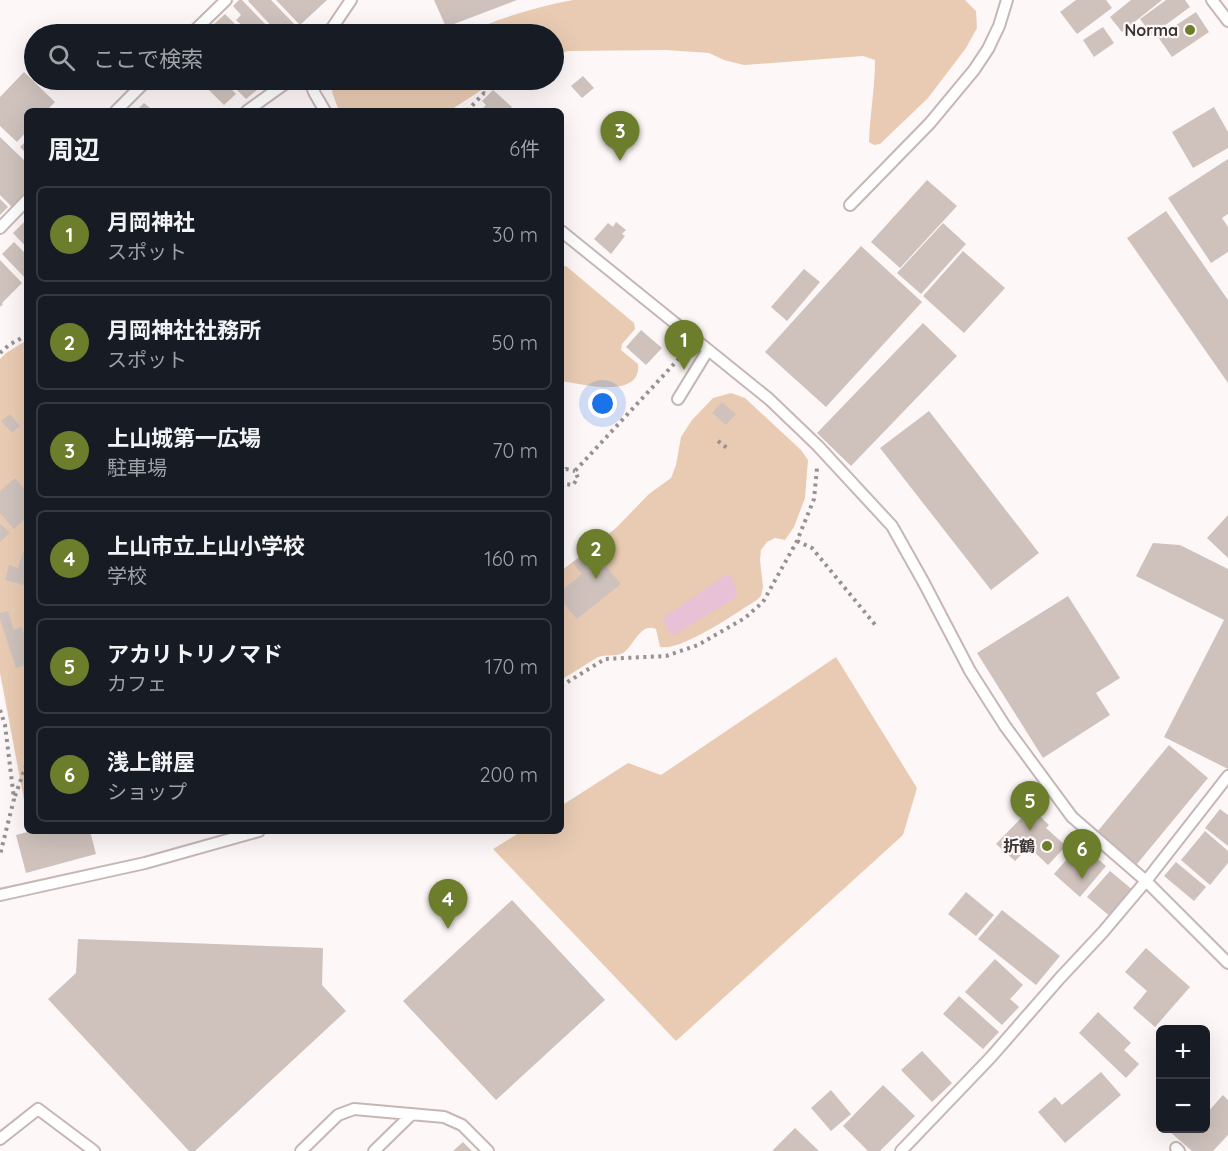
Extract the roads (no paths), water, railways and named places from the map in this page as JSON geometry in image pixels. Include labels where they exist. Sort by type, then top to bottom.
[{"type":"lane","points":[[201,24],[226,0]]},
{"type":"lane","points":[[335,24],[351,0]]},
{"type":"lane","points":[[850,205],[930,123],[974,70],[999,26],[1007,0]]},
{"type":"lane","points":[[1212,0],[1228,21]]},
{"type":"lane","points":[[119,108],[137,90]]},
{"type":"lane","points":[[251,108],[276,90]]},
{"type":"lane","points":[[313,90],[323,108]]},
{"type":"lane","points":[[0,228],[24,203]]},
{"type":"lane","points":[[564,233],[769,399],[818,446],[892,526],[970,671],[1005,726],[1072,817],[1146,881],[1228,963]]},
{"type":"lane","points":[[678,399],[708,350]]},
{"type":"lane","points":[[901,1151],[991,1057],[1146,881],[1228,776]]},
{"type":"lane","points":[[0,895],[145,863],[248,834]]},
{"type":"lane","points":[[0,1139],[38,1109],[94,1151]]},
{"type":"lane","points":[[301,1151],[338,1115],[354,1109],[444,1118],[462,1125],[488,1151]]},
{"type":"lane","points":[[374,1151],[412,1114]]},
{"type":"place","name":"Norma","points":[[1190,30]]},
{"type":"place","name":"上山城第一広場","points":[[620,161]]},
{"type":"place","name":"月岡神社","points":[[684,370]]},
{"type":"place","name":"月岡神社社務所","points":[[596,579]]},
{"type":"place","name":"アカリトリノマド","points":[[1030,831]]},
{"type":"place","name":"折鶴","points":[[1047,846]]},
{"type":"place","name":"浅上餅屋","points":[[1082,879]]},
{"type":"place","name":"上山市立上山小学校","points":[[448,929]]}]
